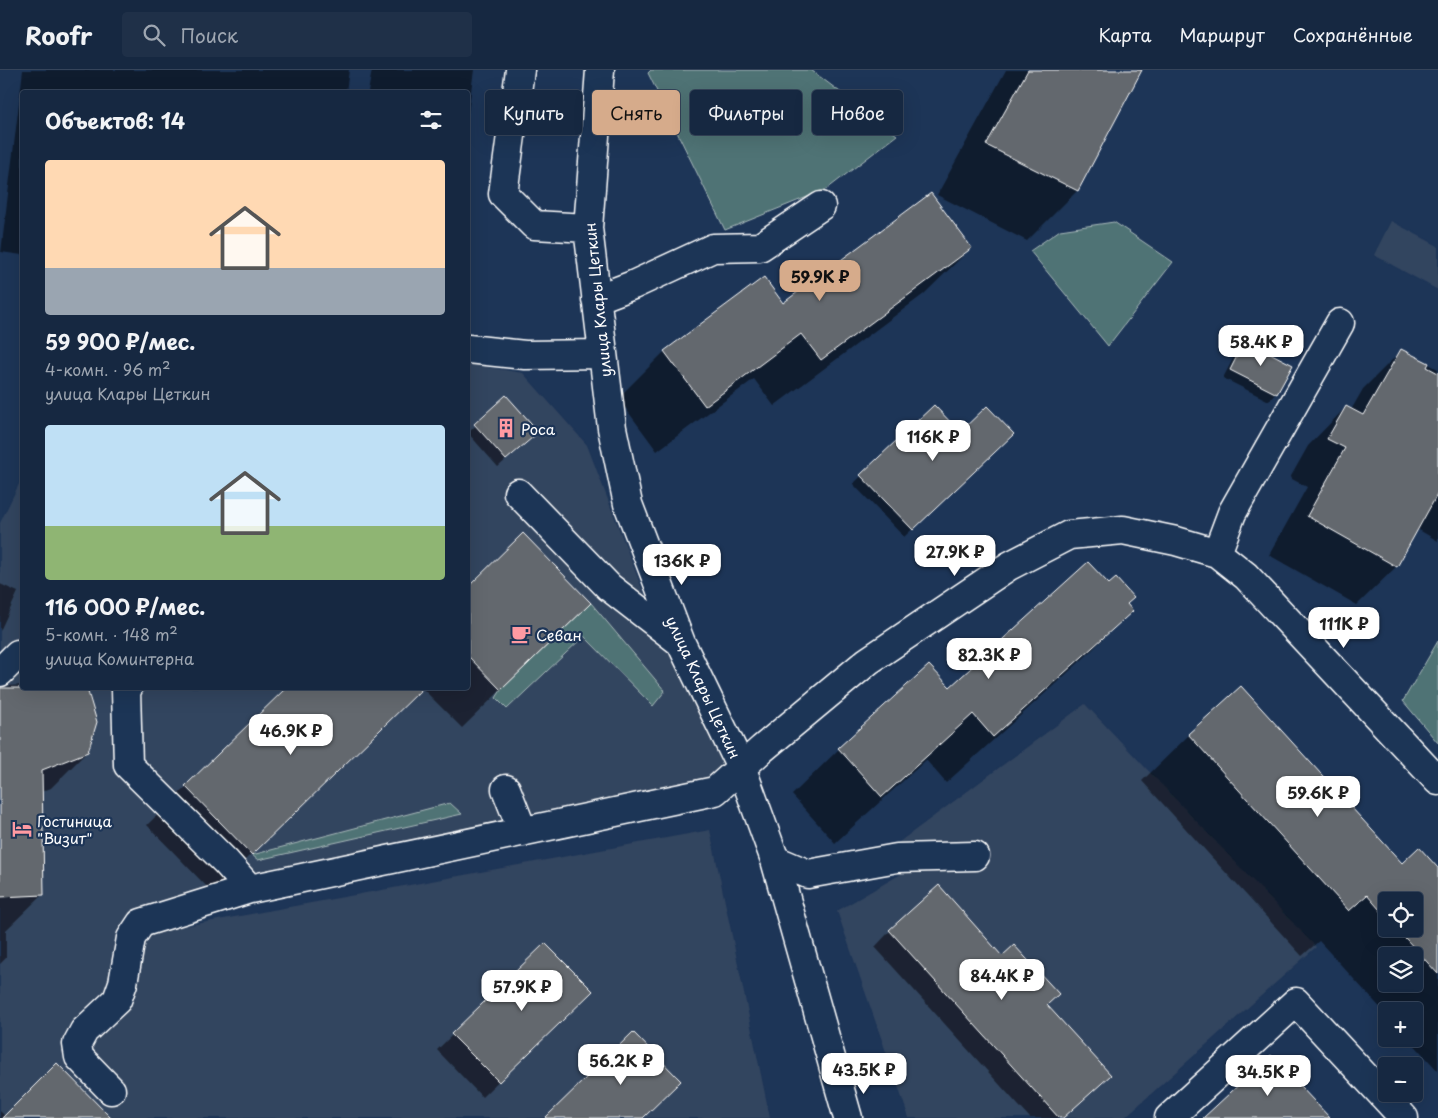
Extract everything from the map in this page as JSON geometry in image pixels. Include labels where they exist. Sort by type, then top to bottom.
[{"type":"street","points":[[520,70],[503,194],[534,225],[588,228]]},
{"type":"street","name":"улица Клары Цеткин","points":[[600,70],[588,228],[612,428],[628,504],[681,643],[742,769],[775,860],[848,1118]]},
{"type":"street","points":[[596,299],[633,285],[713,248],[760,247],[821,206]]},
{"type":"street","points":[[1217,553],[1232,513],[1340,323]]},
{"type":"street","points":[[470,349],[525,355],[602,354]]},
{"type":"street","points":[[518,493],[609,586],[681,643]]},
{"type":"street","points":[[111,1090],[80,1057],[77,1044],[84,1031],[117,1000],[123,983],[131,938],[141,923],[250,889],[715,791],[742,769],[762,749],[868,661],[1009,566],[1069,535],[1123,530],[1217,553],[1246,576],[1438,781]]},
{"type":"street","points":[[0,672],[18,654],[20,654]]},
{"type":"street","points":[[125,690],[128,764],[226,862],[250,889]]},
{"type":"street","points":[[506,790],[523,832]]},
{"type":"street","points":[[775,860],[808,874],[897,858],[975,856]]},
{"type":"street","points":[[1169,1118],[1296,1002],[1404,1118]]},
{"type":"shaded area","points":[[1391,221],[1438,246],[1438,290],[1374,255]]},
{"type":"shaded area","points":[[470,364],[523,373],[587,445],[641,586],[728,767],[690,790],[168,901],[174,928],[710,830],[770,1118],[0,1118],[0,523],[20,482],[20,690],[470,690]]},
{"type":"shaded area","points":[[1085,704],[1316,947],[1124,1118],[909,1118],[837,911],[901,874],[895,845]]},
{"type":"green space","points":[[651,70],[811,70],[837,90],[812,90],[812,135],[897,135],[827,189],[725,230],[678,135],[680,135],[680,90],[656,90],[648,73]]},
{"type":"green space","points":[[1114,222],[1173,262],[1108,346],[1030,251],[1060,230]]},
{"type":"green space","points":[[591,603],[665,691],[653,706],[584,636],[507,709],[496,698],[501,690]]},
{"type":"green space","points":[[1438,641],[1438,743],[1403,701]]},
{"type":"green space","points":[[450,803],[462,814],[258,860],[252,855]]},
{"type":"building","points":[[1028,70],[1142,70],[1078,191],[986,145]]},
{"type":"building","points":[[931,193],[972,248],[821,360],[801,334],[705,406],[664,351],[764,277],[783,303]]},
{"type":"building","points":[[1245,340],[1293,365],[1277,394],[1230,370]]},
{"type":"building","points":[[1401,349],[1429,363],[1427,367],[1438,373],[1438,493],[1397,567],[1307,516],[1345,448],[1327,439],[1346,406],[1363,415]]},
{"type":"building","name":"Роса","points":[[506,395],[539,432],[506,460],[474,424]]},
{"type":"building","points":[[934,405],[960,432],[987,406],[1014,434],[913,530],[860,475]]},
{"type":"building","points":[[523,533],[591,603],[501,690],[470,658],[470,585]]},
{"type":"building","points":[[1088,562],[1109,584],[1116,578],[1134,598],[1127,604],[1133,611],[993,737],[973,714],[882,797],[838,748],[929,665],[950,687]]},
{"type":"building","points":[[1241,686],[1402,863],[1419,847],[1438,868],[1438,974],[1423,958],[1423,947],[1413,947],[1404,937],[1423,937],[1423,892],[1378,892],[1378,908],[1367,895],[1349,911],[1188,734]]},
{"type":"building","name":"Гостиница \"Визит\"","points":[[0,688],[20,688],[20,690],[82,690],[88,692],[97,722],[88,752],[42,770],[44,895],[0,897]]},
{"type":"building","points":[[284,690],[421,690],[252,855],[185,786]]},
{"type":"building","points":[[939,885],[1002,956],[1014,945],[1059,994],[1047,1005],[1111,1075],[1063,1118],[1059,1118],[889,930]]},
{"type":"building","points":[[545,943],[593,991],[499,1082],[451,1034]]},
{"type":"building","points":[[633,1032],[681,1081],[643,1118],[545,1118]]},
{"type":"building","points":[[1271,1055],[1330,1118],[1203,1118]]},
{"type":"building","points":[[57,1063],[111,1118],[2,1118]]},
{"type":"place","name":"Роса","points":[[506,428]]},
{"type":"place","name":"Севан","points":[[521,634]]},
{"type":"place","name":"Гостиница \"Визит\"","points":[[22,829]]}]
